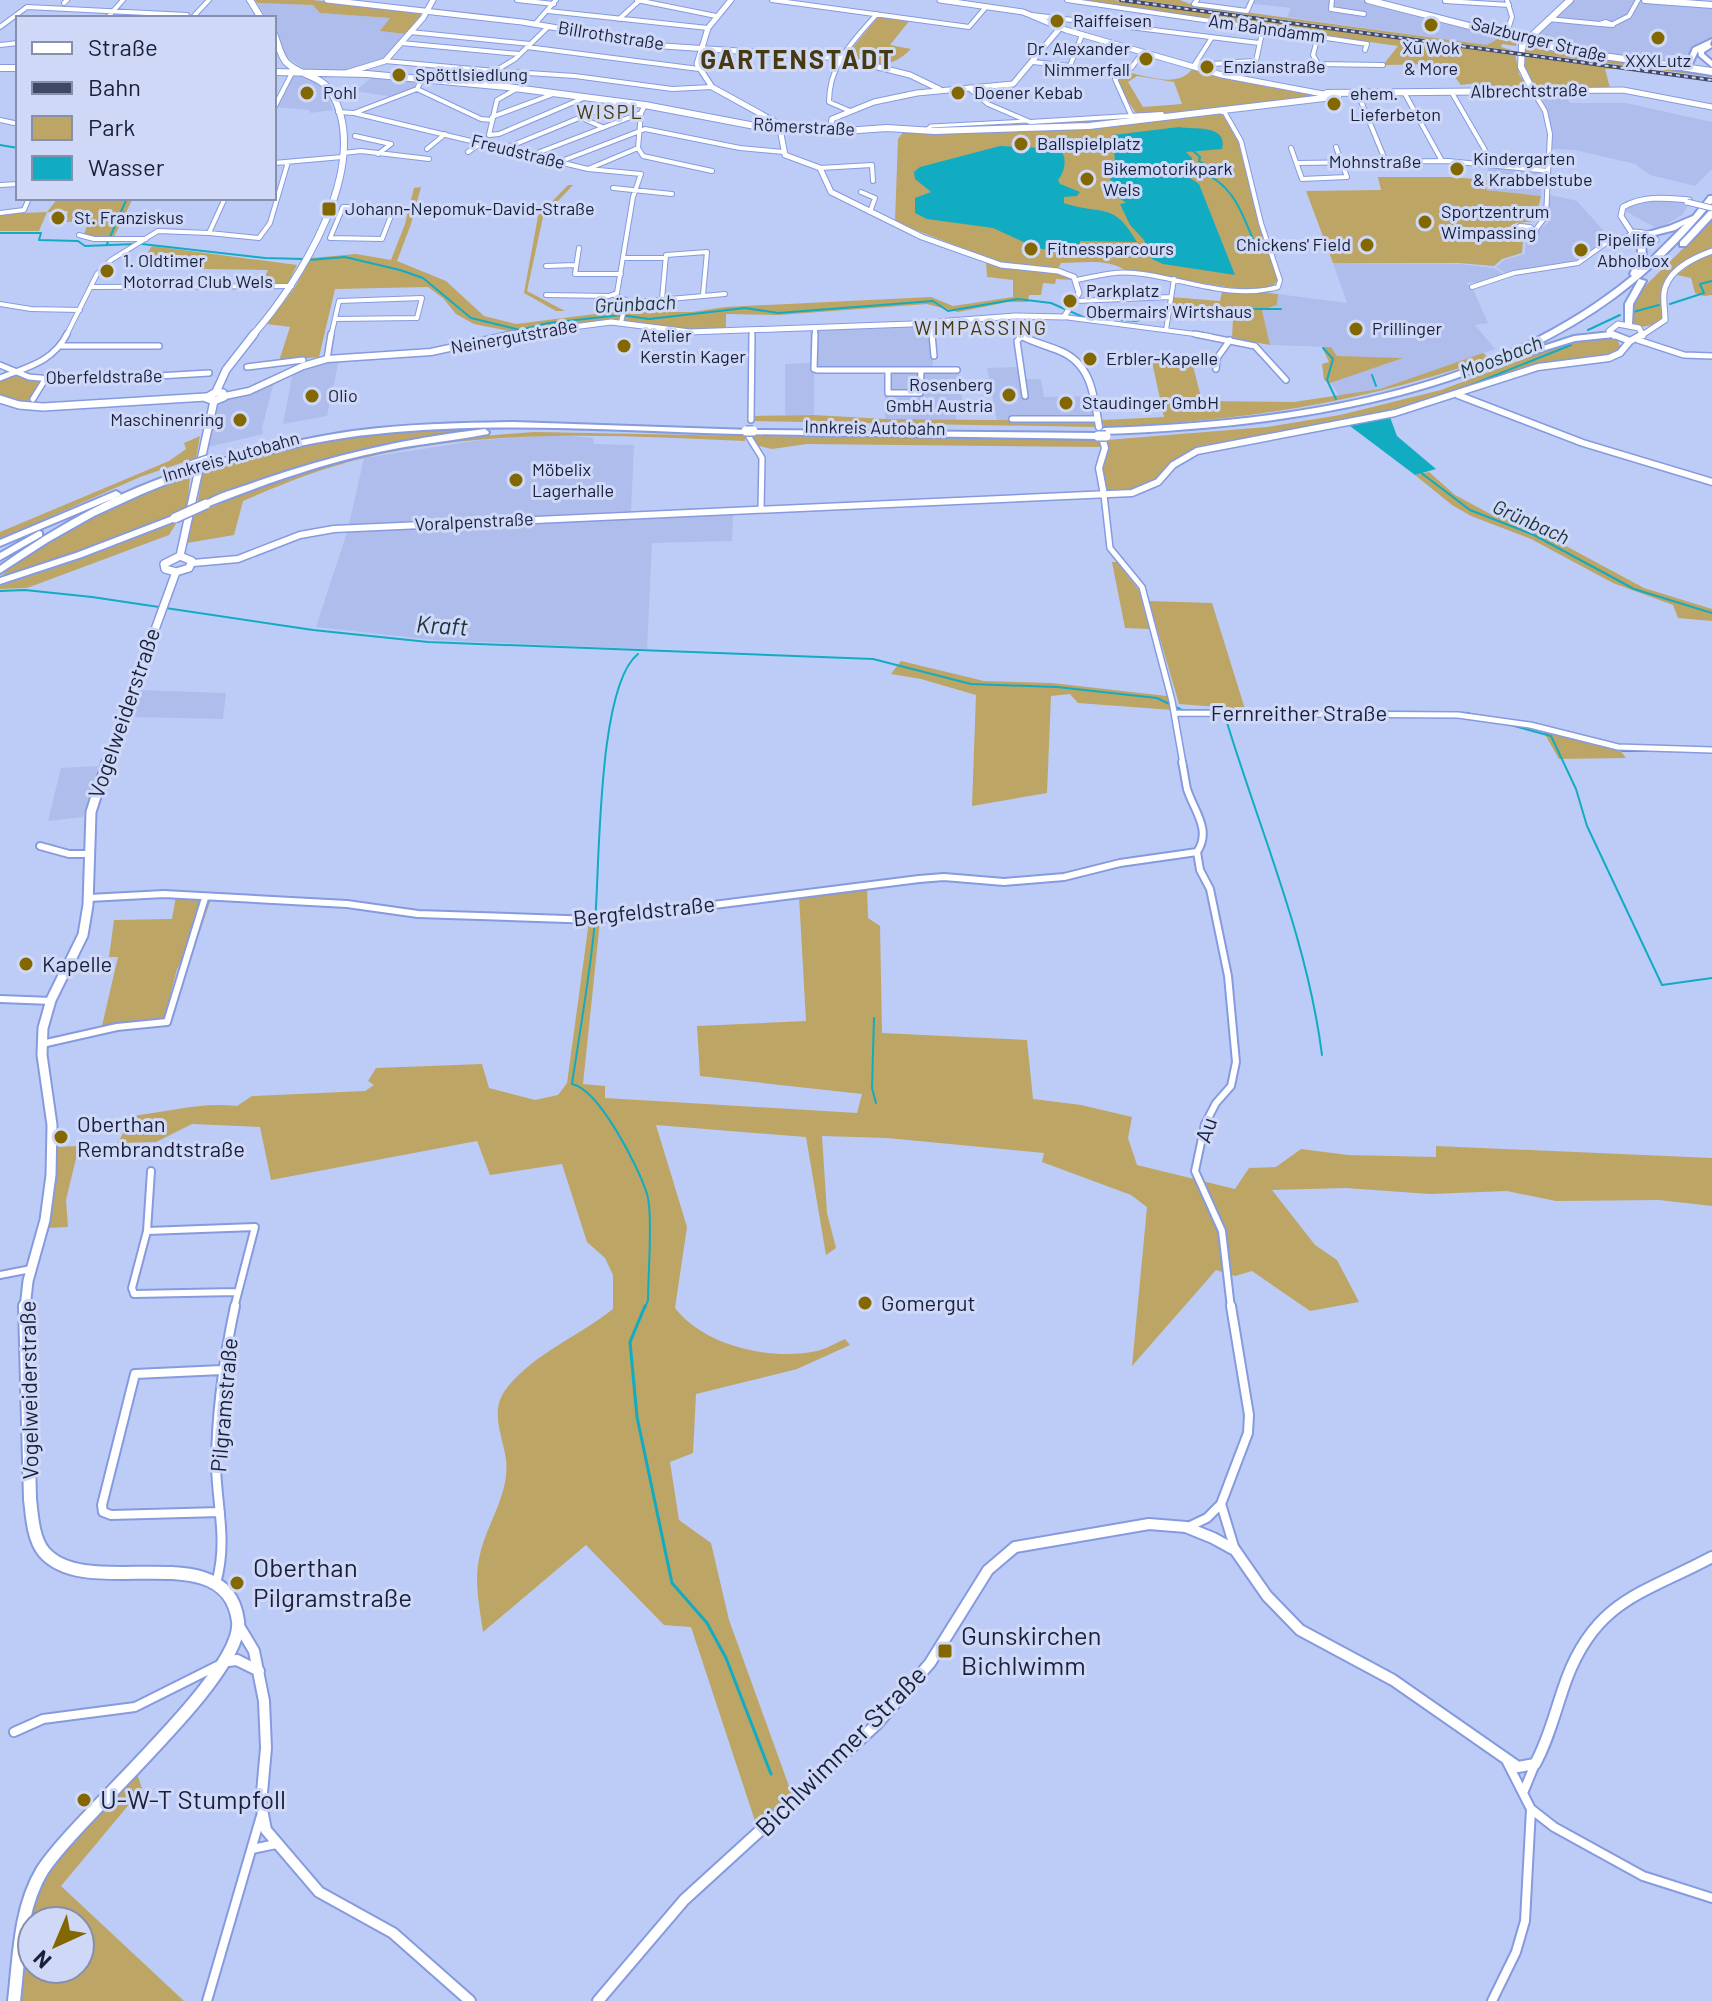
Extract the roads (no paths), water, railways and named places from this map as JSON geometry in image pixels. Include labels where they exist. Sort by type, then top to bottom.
[{"type":"highway","points":[[1674,66],[1690,63],[1695,49],[1712,43]]},
{"type":"highway","points":[[1712,43],[1704,48],[1701,55],[1712,69]]},
{"type":"highway","points":[[1674,66],[1712,69]]},
{"type":"highway","name":"Innkreis Autobahn","points":[[1101,431],[1267,417],[1419,386],[1491,361],[1579,318],[1630,281],[1712,198]]},
{"type":"highway","name":"Innkreis Autobahn","points":[[211,462],[279,446],[375,431],[454,425],[1101,431],[1216,429],[1321,415],[1426,390],[1529,352],[1587,321],[1642,281],[1712,209]]},
{"type":"highway","points":[[1651,234],[1672,228],[1700,212]]},
{"type":"highway","points":[[1630,281],[1642,258],[1635,237]]},
{"type":"highway","points":[[1628,324],[1629,304],[1642,281]]},
{"type":"highway","points":[[1529,352],[1574,339],[1615,337]]},
{"type":"highway","name":"Innkreis Autobahn","points":[[0,557],[61,521],[127,490],[211,462],[322,433],[434,421],[750,428]]},
{"type":"highway","points":[[0,581],[175,518],[277,476],[385,446],[471,433],[560,426]]},
{"type":"highway","name":"Innkreis Autobahn","points":[[0,570],[74,522],[188,469]]},
{"type":"highway","points":[[0,543],[127,490]]},
{"type":"main road","name":"Salzburger Straße","points":[[1368,0],[1401,3]]},
{"type":"main road","name":"Salzburger Straße","points":[[1378,0],[1401,3],[1526,40],[1586,54],[1674,66]]},
{"type":"main road","points":[[1533,91],[1519,59],[1526,40],[1570,0]]},
{"type":"main road","points":[[1645,0],[1712,4]]},
{"type":"main road","points":[[276,39],[283,57],[294,70]]},
{"type":"main road","name":"Römerstraße","points":[[276,72],[346,73],[518,88],[645,105],[782,129],[830,132],[887,128],[925,131],[1089,126],[1323,96]]},
{"type":"main road","points":[[206,397],[216,392],[233,361],[292,286],[325,223],[342,155],[338,112],[334,95],[321,80],[308,73]]},
{"type":"main road","name":"Römerstraße","points":[[321,80],[334,73]]},
{"type":"main road","name":"Albrechtstraße","points":[[1323,96],[1533,91]]},
{"type":"main road","points":[[216,392],[225,396]]},
{"type":"main road","points":[[214,401],[225,396]]},
{"type":"main road","points":[[206,397],[214,401]]},
{"type":"main road","name":"Oberfeldstraße","points":[[0,399],[19,405],[43,407],[206,397]]},
{"type":"main road","points":[[176,572],[189,568],[193,563],[188,557],[180,556],[214,401]]},
{"type":"main road","name":"Vogelweiderstraße","points":[[180,556],[164,564],[165,569],[176,572],[160,609],[126,717],[94,797],[89,898],[79,947],[52,1001],[42,1044],[51,1104],[51,1167],[42,1233],[31,1269],[25,1312],[31,1500],[35,1532],[42,1551],[56,1562],[76,1569],[189,1575],[216,1583]]},
{"type":"main road","points":[[14,2001],[24,1922],[42,1873],[67,1838],[228,1661],[239,1626],[235,1604],[216,1583]]},
{"type":"street","points":[[109,16],[123,0]]},
{"type":"street","points":[[0,27],[27,7],[191,16],[209,0]]},
{"type":"street","name":"Billrothstraße","points":[[327,0],[535,24],[652,44],[839,59],[888,69],[939,89]]},
{"type":"street","points":[[385,61],[433,0]]},
{"type":"street","points":[[517,0],[555,2]]},
{"type":"street","points":[[619,19],[640,0],[716,16]]},
{"type":"street","points":[[731,0],[708,28],[697,64],[712,87],[772,120],[782,129],[783,152]]},
{"type":"street","points":[[772,0],[969,27],[992,0]]},
{"type":"street","name":"Albrechtstraße","points":[[940,0],[1032,15],[1063,29],[1143,52],[1253,82],[1323,96]]},
{"type":"street","name":"Am Bahndamm","points":[[1067,0],[1367,44],[1365,50]]},
{"type":"street","points":[[1197,0],[1194,4],[1247,11],[1252,0]]},
{"type":"street","points":[[1332,0],[1331,9],[1364,14]]},
{"type":"street","points":[[1548,19],[1613,24],[1627,18],[1638,0]]},
{"type":"street","points":[[1445,1],[1508,3],[1512,17],[1508,29]]},
{"type":"street","points":[[535,24],[555,2]]},
{"type":"street","points":[[548,11],[708,28]]},
{"type":"street","points":[[850,111],[829,100],[831,77],[839,59],[877,14]]},
{"type":"street","points":[[1032,15],[1259,43]]},
{"type":"street","points":[[1225,41],[1230,24]]},
{"type":"street","points":[[495,71],[549,26]]},
{"type":"street","points":[[1211,39],[1194,64],[1217,66],[1230,61],[1253,62],[1256,61],[1263,28]]},
{"type":"street","points":[[830,132],[831,120],[874,102],[939,89],[1013,84],[1054,35],[1063,29]]},
{"type":"street","points":[[410,32],[699,69]]},
{"type":"street","points":[[1033,62],[1070,66],[1082,35]]},
{"type":"street","points":[[1318,36],[1313,55],[1318,64],[1383,65]]},
{"type":"street","points":[[401,43],[519,54]]},
{"type":"street","points":[[1132,117],[1115,79],[1132,67],[1143,52]]},
{"type":"street","points":[[346,73],[385,61],[575,76],[672,89],[712,87]]},
{"type":"street","points":[[276,104],[294,70]]},
{"type":"street","points":[[354,113],[417,89],[422,79]]},
{"type":"street","points":[[489,135],[497,100],[518,88]]},
{"type":"street","points":[[417,89],[481,119],[492,119],[556,93]]},
{"type":"street","points":[[970,89],[988,104],[1019,115],[1026,121]]},
{"type":"street","name":"Albrechtstraße","points":[[1533,91],[1623,90],[1712,107]]},
{"type":"street","points":[[1533,91],[1549,122],[1546,216],[1533,228]]},
{"type":"street","points":[[1452,93],[1493,164]]},
{"type":"street","points":[[1358,94],[1386,162]]},
{"type":"street","points":[[1405,94],[1442,161]]},
{"type":"street","points":[[468,152],[489,135],[539,118],[586,97]]},
{"type":"street","points":[[506,148],[618,102]]},
{"type":"street","points":[[645,105],[641,113],[638,148],[643,156],[712,171]]},
{"type":"street","points":[[519,109],[539,118]]},
{"type":"street","points":[[820,168],[831,192],[922,237],[1001,265],[1058,271],[1077,280],[1118,272],[1246,291],[1272,290],[1279,283],[1241,141],[1221,111],[931,126],[925,131]]},
{"type":"street","name":"Freudstraße","points":[[338,112],[354,113],[588,169],[638,148]]},
{"type":"street","points":[[550,113],[570,123]]},
{"type":"street","points":[[532,155],[641,113]]},
{"type":"street","points":[[582,118],[602,127]]},
{"type":"street","points":[[0,120],[16,124]]},
{"type":"street","points":[[558,162],[640,129],[740,148],[783,152],[789,158],[820,168],[872,165],[873,181]]},
{"type":"street","name":"Freudstraße","points":[[427,149],[445,134]]},
{"type":"street","points":[[355,136],[391,144],[378,154]]},
{"type":"street","points":[[1291,148],[1302,179],[1347,177],[1336,147]]},
{"type":"street","points":[[276,163],[378,154],[429,159]]},
{"type":"street","name":"Mohnstraße","points":[[1297,163],[1442,161],[1548,171]]},
{"type":"street","points":[[253,247],[270,223],[288,162]]},
{"type":"street","points":[[588,169],[639,173],[621,274],[614,295]]},
{"type":"street","points":[[613,188],[672,194]]},
{"type":"street","points":[[861,192],[875,198],[870,212]]},
{"type":"street","points":[[1472,287],[1514,273],[1578,263],[1606,243],[1618,239],[1635,237],[1651,234],[1656,238],[1654,242],[1635,237],[1621,213],[1629,203],[1649,198],[1678,199],[1712,209]]},
{"type":"street","points":[[0,213],[24,210],[28,200]]},
{"type":"street","points":[[209,233],[224,200]]},
{"type":"street","points":[[343,207],[394,208],[382,239],[330,238],[336,223],[343,207]]},
{"type":"street","points":[[325,223],[336,223]]},
{"type":"street","points":[[0,365],[16,372],[50,358],[61,346],[106,264],[164,229],[259,238]]},
{"type":"street","points":[[79,235],[142,242]]},
{"type":"street","points":[[579,248],[575,274],[621,274]]},
{"type":"street","name":"Voralpenstraße","points":[[193,563],[238,559],[300,535],[334,529],[1142,491],[1158,482],[1188,454],[1221,444],[1328,428],[1458,395],[1538,367],[1609,358],[1665,320],[1664,295],[1669,280],[1689,261],[1712,251]]},
{"type":"street","points":[[623,258],[707,252],[703,295]]},
{"type":"street","points":[[662,299],[667,255]]},
{"type":"street","points":[[546,266],[576,265]]},
{"type":"street","points":[[1166,330],[1172,309],[1174,279]]},
{"type":"street","points":[[1077,280],[1076,301],[1068,313],[1255,346],[1286,380]]},
{"type":"street","points":[[91,287],[292,286]]},
{"type":"street","points":[[546,295],[614,295],[633,303],[725,294]]},
{"type":"street","points":[[1076,301],[1107,303],[1141,297],[1171,297]]},
{"type":"street","points":[[327,359],[335,319],[339,301],[422,298],[417,318],[335,319]]},
{"type":"street","points":[[622,317],[633,303]]},
{"type":"street","points":[[0,304],[31,309],[80,310]]},
{"type":"street","name":"Neinergutstraße","points":[[225,396],[249,391],[327,359],[431,352],[534,330],[622,317],[684,332],[931,323],[1068,313]]},
{"type":"street","points":[[1002,318],[1021,337],[1062,351],[1081,364],[1091,385],[1105,448],[1099,468],[1110,548],[1142,587],[1174,709]]},
{"type":"street","points":[[931,323],[934,356]]},
{"type":"street","points":[[1637,338],[1628,324],[1611,327],[1615,337],[1637,338],[1684,355],[1712,356]]},
{"type":"street","points":[[815,328],[814,369],[957,370]]},
{"type":"street","points":[[752,330],[750,428],[762,458],[761,509]]},
{"type":"street","points":[[1021,337],[1017,341],[1025,396]]},
{"type":"street","points":[[1216,369],[1217,358],[1230,340]]},
{"type":"street","points":[[61,346],[159,346]]},
{"type":"street","points":[[247,367],[303,360]]},
{"type":"street","points":[[279,363],[292,371]]},
{"type":"street","points":[[888,370],[888,393],[920,393],[921,371]]},
{"type":"street","name":"Oberfeldstraße","points":[[0,378],[16,372],[46,378],[119,379],[209,373]]},
{"type":"street","points":[[33,399],[46,378]]},
{"type":"street","points":[[1458,395],[1583,443],[1712,482]]},
{"type":"street","points":[[1012,419],[1101,431]]},
{"type":"street","name":"Fernreither Straße","points":[[1174,709],[1458,715],[1530,725],[1618,747],[1711,751]]},
{"type":"street","name":"Au","points":[[1174,709],[1187,788],[1204,831],[1203,843],[1197,852],[1200,870],[1210,889],[1228,976],[1236,1062],[1231,1086],[1216,1103],[1205,1124],[1195,1171],[1222,1231],[1224,1266],[1249,1415],[1248,1433],[1221,1504]]},
{"type":"street","points":[[40,846],[69,854],[89,854]]},
{"type":"street","name":"Bergfeldstraße","points":[[89,898],[135,894],[347,904],[418,914],[595,920],[919,879],[944,877],[1004,882],[1064,877],[1120,863],[1197,852]]},
{"type":"street","points":[[42,1044],[117,1027],[167,1022],[205,898]]},
{"type":"street","points":[[0,999],[52,1001]]},
{"type":"street","points":[[151,1171],[147,1231],[132,1288],[134,1294],[236,1292]]},
{"type":"street","name":"Pilgramstraße","points":[[147,1231],[255,1227],[236,1292],[222,1370],[216,1465],[225,1559],[216,1583]]},
{"type":"street","points":[[0,1275],[31,1269]]},
{"type":"street","points":[[220,1512],[111,1515],[103,1512],[102,1505],[135,1374],[222,1370]]},
{"type":"street","points":[[1186,1527],[1207,1518],[1221,1504],[1235,1550],[1267,1596],[1300,1630],[1404,1687],[1467,1729],[1507,1762],[1518,1767],[1535,1764]]},
{"type":"street","name":"Bichlwimmer Straße","points":[[598,2001],[648,1939],[697,1887],[820,1779],[905,1695],[948,1636],[985,1572],[1000,1556],[1032,1542],[1149,1524],[1186,1527],[1235,1550]]},
{"type":"street","points":[[1523,1793],[1582,1645],[1591,1630],[1627,1601],[1712,1557]]},
{"type":"street","points":[[207,2001],[261,1815],[266,1724],[254,1651],[239,1626]]},
{"type":"street","points":[[14,1732],[27,1723],[51,1715],[104,1713],[134,1707],[164,1697],[228,1661],[237,1660],[259,1671]]},
{"type":"street","points":[[1507,1762],[1531,1809],[1554,1827],[1643,1876],[1712,1898]]},
{"type":"street","points":[[1492,2001],[1518,1944],[1525,1919],[1526,1834],[1531,1809]]},
{"type":"street","points":[[261,1815],[276,1844],[319,1892],[393,1933],[470,2001]]},
{"type":"street","points":[[251,1849],[276,1844]]},
{"type":"water","points":[[1179,127],[1209,130],[1220,135],[1223,141],[1222,149],[1186,152],[1192,158],[1191,173],[1184,174],[1199,184],[1235,275],[1163,264],[1152,259],[1144,240],[1130,225],[1120,204],[1126,203],[1108,189],[1115,163],[1113,135]]},
{"type":"water","points":[[1000,146],[1059,149],[1064,156],[1064,164],[1058,180],[1060,184],[1080,192],[1077,196],[1064,197],[1064,203],[1113,215],[1129,229],[1137,242],[1080,241],[1080,249],[1039,249],[993,228],[927,219],[915,213],[915,198],[931,192],[915,179],[914,172],[920,167]]},
{"type":"water","points":[[1390,417],[1397,436],[1436,469],[1415,475],[1350,426]]},
{"type":"waterway","points":[[0,145],[16,148]]},
{"type":"waterway","points":[[1191,149],[1200,157],[1199,161],[1211,168],[1213,178],[1234,199],[1255,244]]},
{"type":"waterway","points":[[107,244],[126,200]]},
{"type":"waterway","name":"Grünbach","points":[[0,233],[41,233],[39,240],[78,241],[85,246],[136,244]]},
{"type":"waterway","name":"Grünbach","points":[[142,244],[265,258],[303,259]]},
{"type":"waterway","name":"Grünbach","points":[[309,260],[345,257],[400,270],[423,278],[471,318],[520,330],[548,323],[621,315],[649,319],[745,308],[778,313],[933,301],[948,311],[1018,299],[1051,303],[1083,317],[1136,321],[1167,309],[1281,309]]},
{"type":"waterway","name":"Moosbach","points":[[1670,304],[1704,293],[1700,284],[1712,281]]},
{"type":"waterway","name":"Moosbach","points":[[1633,312],[1659,305]]},
{"type":"waterway","name":"Moosbach","points":[[1588,330],[1620,315]]},
{"type":"waterway","name":"Moosbach","points":[[1461,389],[1571,345]]},
{"type":"waterway","name":"Grünbach","points":[[1323,348],[1333,359],[1327,380],[1336,399]]},
{"type":"waterway","points":[[1372,375],[1376,386]]},
{"type":"waterway","name":"Grünbach","points":[[1420,472],[1470,510],[1534,535],[1634,589],[1712,613]]},
{"type":"waterway","name":"Kraft","points":[[0,591],[25,590],[92,597],[313,630],[428,642],[873,659],[971,684],[1057,687],[1157,698],[1182,710],[1419,712]]},
{"type":"waterway","points":[[638,654],[625,672],[615,701],[608,738],[595,921],[572,1084],[583,1089],[594,1100],[617,1131],[647,1194],[650,1246],[645,1308]]},
{"type":"waterway","points":[[1434,712],[1469,713]]},
{"type":"waterway","points":[[1225,716],[1294,926],[1315,1011],[1322,1055]]},
{"type":"waterway","points":[[1507,724],[1551,736],[1576,789],[1587,826],[1662,985],[1712,978]]},
{"type":"waterway","points":[[1622,751],[1674,751]]},
{"type":"waterway","points":[[874,1018],[872,1088],[876,1103]]},
{"type":"waterway","points":[[645,1306],[630,1342],[637,1417],[672,1583],[707,1623],[726,1658],[771,1774]]},
{"type":"railway","points":[[1121,0],[1712,80]]},
{"type":"place","name":"Raiffeisen","points":[[1057,21]]},
{"type":"place","name":"Xu Wok & More","points":[[1431,25]]},
{"type":"place","name":"XXXLutz","points":[[1658,38]]},
{"type":"place","name":"Dr. Alexander Nimmerfall","points":[[1146,59]]},
{"type":"place","name":"Enzianstraße","points":[[1207,67]]},
{"type":"place","name":"Spöttlsiedlung","points":[[399,75]]},
{"type":"place","name":"Pohl","points":[[307,93]]},
{"type":"place","name":"Doener Kebab","points":[[958,93]]},
{"type":"place","name":"ehem. Lieferbeton","points":[[1334,104]]},
{"type":"place","name":"Ballspielplatz","points":[[1021,144]]},
{"type":"place","name":"Kindergarten & Krabbelstube","points":[[1457,169]]},
{"type":"place","name":"Bikemotorikpark Wels","points":[[1087,179]]},
{"type":"place","name":"Johann-Nepomuk-David-Straße","points":[[329,209]]},
{"type":"place","name":"St. Franziskus","points":[[58,218]]},
{"type":"place","name":"Sportzentrum Wimpassing","points":[[1425,222]]},
{"type":"place","name":"Chickens' Field","points":[[1367,245]]},
{"type":"place","name":"Fitnessparcours","points":[[1031,249]]},
{"type":"place","name":"Pipelife Abholbox","points":[[1581,250]]},
{"type":"place","name":"1. Oldtimer Motorrad Club Wels","points":[[107,271]]},
{"type":"place","name":"Parkplatz Obermairs' Wirtshaus","points":[[1070,301]]},
{"type":"place","name":"Prillinger","points":[[1356,329]]},
{"type":"place","name":"Atelier Kerstin Kager","points":[[624,346]]},
{"type":"place","name":"Erbler-Kapelle","points":[[1090,359]]},
{"type":"place","name":"Rosenberg GmbH Austria","points":[[1009,395]]},
{"type":"place","name":"Olio","points":[[312,396]]},
{"type":"place","name":"Staudinger GmbH","points":[[1066,403]]},
{"type":"place","name":"Maschinenring","points":[[240,420]]},
{"type":"place","name":"Möbelix Lagerhalle","points":[[516,480]]},
{"type":"place","name":"Kapelle","points":[[26,964]]},
{"type":"place","name":"Oberthan Rembrandtstraße","points":[[61,1137]]},
{"type":"place","name":"Gomergut","points":[[865,1303]]},
{"type":"place","name":"Oberthan Pilgramstraße","points":[[237,1583]]},
{"type":"place","name":"Gunskirchen Bichlwimm","points":[[945,1651]]},
{"type":"place","name":"U-W-T Stumpfoll","points":[[84,1800]]},
{"type":"district","name":"GARTENSTADT","points":[[798,60]]},
{"type":"district","name":"WISPL","points":[[610,112]]},
{"type":"district","name":"WIMPASSING","points":[[981,328]]}]
